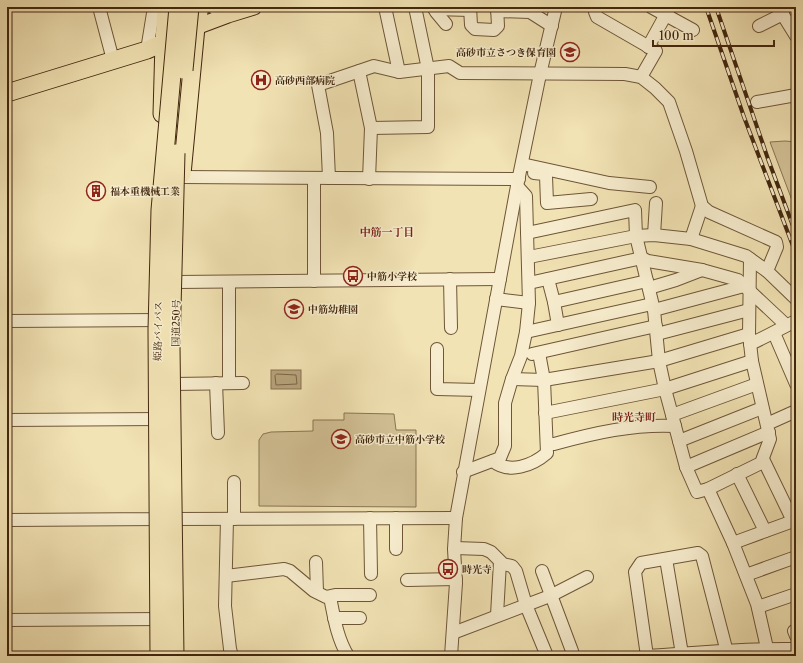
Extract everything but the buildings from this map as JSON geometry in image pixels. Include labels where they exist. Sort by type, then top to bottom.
[{"type":"highway","name":"姫路バイパス","points":[[159,656],[157,330],[160,218],[178,7]]},
{"type":"highway","name":"姫路バイパス","points":[[175,656],[171,347],[175,168],[190,7]]},
{"type":"highway","name":"国道250号","points":[[163,656],[166,519],[174,384],[176,282],[182,177],[196,27],[200,7]]},
{"type":"highway","name":"国道250号","points":[[158,8],[164,42],[162,92],[164,210],[160,419],[172,656]]},
{"type":"highway","points":[[7,93],[147,50],[196,27]]},
{"type":"main road","points":[[196,27],[254,7]]},
{"type":"street","points":[[99,7],[113,60]]},
{"type":"street","points":[[213,7],[219,12],[228,15]]},
{"type":"street","points":[[385,7],[399,72]]},
{"type":"street","points":[[371,128],[428,127],[428,69],[415,7]]},
{"type":"street","points":[[451,656],[456,579],[456,518],[463,472],[540,74],[556,7]]},
{"type":"street","points":[[597,7],[595,12],[597,17],[656,51],[641,77]]},
{"type":"street","points":[[651,7],[668,11],[693,30]]},
{"type":"street","points":[[147,50],[158,8]]},
{"type":"street","points":[[434,8],[470,9],[471,25],[475,29],[494,30],[498,26],[497,9],[530,12],[552,26]]},
{"type":"street","points":[[434,8],[446,24]]},
{"type":"street","points":[[648,47],[668,11]]},
{"type":"street","points":[[759,26],[780,11],[796,36]]},
{"type":"street","points":[[329,178],[327,133],[318,85],[374,66],[399,72],[450,66],[460,73],[625,74],[641,77],[669,102],[686,151],[702,206],[709,212],[776,242],[777,247],[767,271]]},
{"type":"street","points":[[359,71],[371,128],[368,179]]},
{"type":"street","points":[[758,102],[796,95]]},
{"type":"street","points":[[182,177],[368,179],[544,174],[546,176],[547,203],[591,199]]},
{"type":"street","points":[[520,175],[650,188]]},
{"type":"street","points":[[463,472],[500,458],[504,446],[506,403],[512,379],[521,356],[526,332],[529,303],[529,283],[526,196],[520,175]]},
{"type":"street","points":[[314,178],[314,281]]},
{"type":"street","points":[[654,235],[656,203]]},
{"type":"street","points":[[691,239],[702,206]]},
{"type":"street","points":[[527,233],[635,210],[636,236],[653,307],[657,330],[659,361],[665,389],[686,467],[697,492],[708,489],[761,463],[770,439],[752,361],[750,310],[747,288],[750,260]]},
{"type":"street","points":[[528,257],[636,236],[654,235],[691,239],[746,256],[767,271],[796,299]]},
{"type":"street","points":[[512,379],[544,380],[659,361],[774,333],[793,323],[738,280],[702,270],[648,261],[642,258],[529,283]]},
{"type":"street","points":[[554,302],[683,278],[702,270]]},
{"type":"street","points":[[450,279],[455,307],[450,328]]},
{"type":"street","points":[[176,282],[500,279]]},
{"type":"street","points":[[548,279],[558,325]]},
{"type":"street","points":[[229,282],[229,383]]},
{"type":"street","points":[[526,332],[747,288]]},
{"type":"street","points":[[496,300],[529,303]]},
{"type":"street","points":[[521,356],[657,330],[750,310]]},
{"type":"street","points":[[7,321],[161,320]]},
{"type":"street","points":[[774,333],[796,384]]},
{"type":"street","points":[[437,349],[437,389],[479,390]]},
{"type":"street","points":[[493,461],[499,466],[508,469],[526,465],[540,459],[547,453],[544,380],[539,353]]},
{"type":"street","points":[[545,412],[665,389],[752,361]]},
{"type":"street","points":[[216,383],[218,433]]},
{"type":"street","points":[[174,384],[243,383]]},
{"type":"street","points":[[547,444],[554,444],[603,431],[674,421],[757,384]]},
{"type":"street","points":[[679,442],[762,408]]},
{"type":"street","points":[[686,467],[768,428],[796,411]]},
{"type":"street","points":[[7,420],[160,419]]},
{"type":"street","points":[[733,543],[794,520],[762,459]]},
{"type":"street","points":[[737,474],[765,531]]},
{"type":"street","points":[[232,656],[225,606],[234,482]]},
{"type":"street","points":[[708,489],[733,543],[758,607],[767,648]]},
{"type":"street","points":[[370,518],[374,567]]},
{"type":"street","points":[[396,518],[396,549]]},
{"type":"street","points":[[7,520],[456,518]]},
{"type":"street","points":[[455,548],[484,548],[491,552],[500,562],[512,566],[516,571],[526,604],[546,656]]},
{"type":"street","points":[[727,653],[702,556],[698,553],[641,563],[635,572],[648,656],[727,653],[767,648],[796,649]]},
{"type":"street","points":[[746,575],[796,556]]},
{"type":"street","points":[[666,559],[688,654]]},
{"type":"street","points":[[316,562],[317,592]]},
{"type":"street","points":[[497,615],[500,562]]},
{"type":"street","points":[[226,576],[284,569],[290,571],[317,592],[326,597],[336,595],[370,595]]},
{"type":"street","points":[[542,571],[573,656]]},
{"type":"street","points":[[407,580],[421,575],[456,579]]},
{"type":"street","points":[[453,633],[526,604],[551,596],[586,577]]},
{"type":"street","points":[[758,607],[796,594]]},
{"type":"street","points":[[330,597],[334,618],[343,648],[348,656]]},
{"type":"street","points":[[334,618],[360,618]]},
{"type":"street","points":[[7,620],[163,619]]},
{"type":"street","points":[[796,630],[794,631],[796,636]]},
{"type":"shaded area","points":[[770,142],[796,142],[796,211]]},
{"type":"shaded area","points":[[344,413],[394,414],[396,430],[416,430],[416,507],[259,506],[259,440],[263,434],[271,432],[313,431],[313,420],[344,420]]},
{"type":"water","points":[[271,370],[301,370],[301,389],[271,389]]},
{"type":"railway","points":[[706,7],[744,117],[796,254]]},
{"type":"railway","points":[[716,7],[768,159],[796,234]]},
{"type":"place","name":"高砂市立さつき保育園","points":[[570,52]]},
{"type":"place","name":"高砂西部病院","points":[[261,80]]},
{"type":"place","name":"福本重機械工業","points":[[96,191]]},
{"type":"place","name":"中筋小学校","points":[[353,276]]},
{"type":"place","name":"中筋幼稚園","points":[[294,309]]},
{"type":"place","name":"高砂市立中筋小学校","points":[[341,439]]},
{"type":"place","name":"時光寺","points":[[448,569]]},
{"type":"district","name":"中筋一丁目","points":[[387,232]]},
{"type":"district","name":"時光寺町","points":[[634,417]]}]
